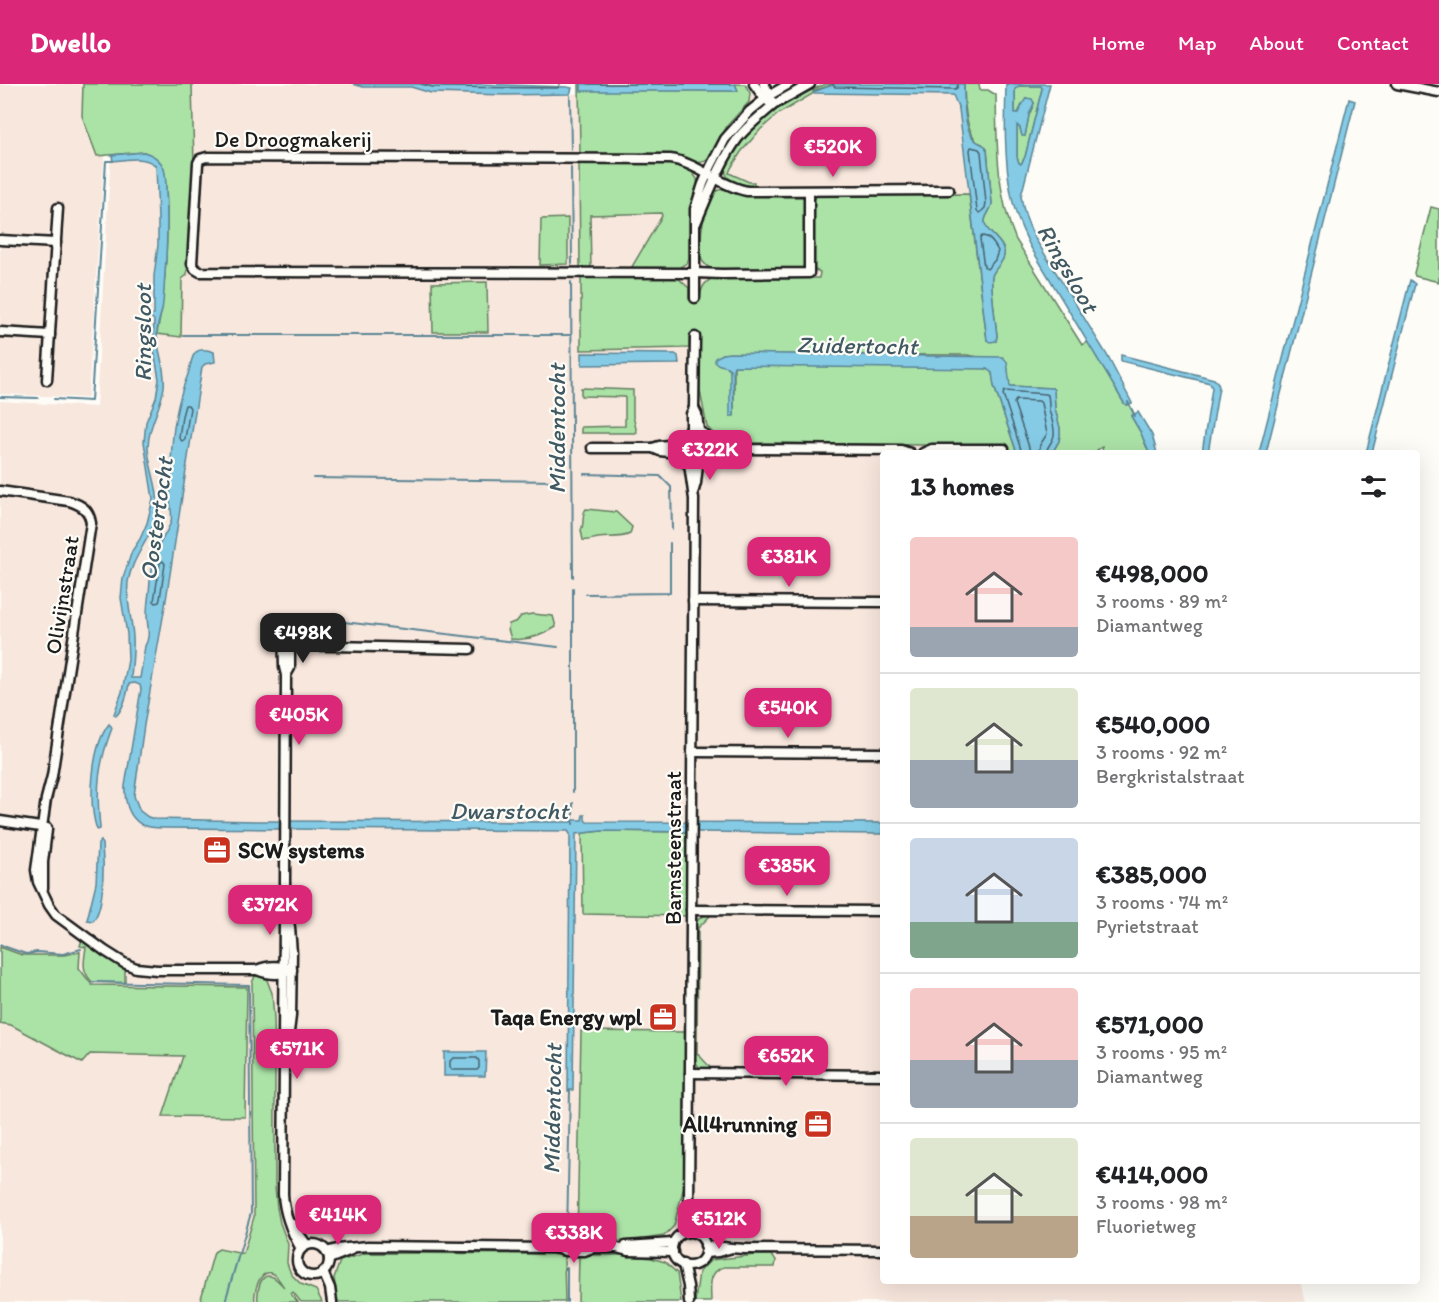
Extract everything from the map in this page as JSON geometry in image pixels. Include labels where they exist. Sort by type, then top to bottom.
[{"type":"street","points":[[754,84],[768,97]]},
{"type":"street","points":[[764,84],[772,105]]},
{"type":"street","points":[[695,298],[696,223],[721,147],[729,134],[750,111],[789,84]]},
{"type":"street","points":[[711,177],[739,136],[749,126],[772,105],[810,84]]},
{"type":"street","points":[[1397,84],[1439,92]]},
{"type":"street","name":"De Droogmakerij","points":[[695,273],[200,272],[192,264],[198,163],[200,159],[207,157],[670,159],[683,162],[711,177]]},
{"type":"street","points":[[711,177],[747,191],[949,190]]},
{"type":"street","points":[[695,273],[809,273],[809,191]]},
{"type":"street","points":[[47,380],[58,208]]},
{"type":"street","points":[[0,240],[56,243]]},
{"type":"street","points":[[0,332],[50,335]]},
{"type":"street","points":[[694,337],[694,408],[697,414],[695,431]]},
{"type":"street","points":[[695,431],[705,435],[710,449],[707,459],[694,464],[682,460],[677,448],[683,434],[695,431]]},
{"type":"street","points":[[592,448],[653,448],[659,446],[677,448]]},
{"type":"street","points":[[710,449],[729,452],[738,449],[901,450]]},
{"type":"street","points":[[932,450],[1004,449]]},
{"type":"street","name":"Barnsteenstraat","points":[[690,1233],[694,464]]},
{"type":"street","name":"Olivijnstraat","points":[[0,491],[69,501],[78,504],[90,518],[91,529],[45,827],[43,893],[53,910],[61,919],[129,966],[151,969],[257,970],[265,967],[286,970]]},
{"type":"street","points":[[693,601],[880,602]]},
{"type":"street","points":[[304,1247],[284,1206],[283,1187],[285,1047],[291,1016],[286,970],[290,927],[286,908],[285,833],[286,675],[284,668],[287,645],[470,649]]},
{"type":"street","points":[[692,752],[880,753]]},
{"type":"street","points":[[0,821],[45,827]]},
{"type":"street","points":[[691,910],[880,911]]},
{"type":"street","points":[[690,1073],[880,1075]]},
{"type":"street","points":[[690,1233],[702,1239],[705,1249],[701,1261],[688,1265],[675,1258],[673,1248],[680,1235],[690,1233]]},
{"type":"street","points":[[318,1245],[328,1255],[328,1265],[319,1274],[306,1274],[299,1268],[297,1258],[304,1247],[318,1245]]},
{"type":"street","points":[[328,1255],[357,1248],[380,1246],[555,1248],[565,1251],[593,1248],[617,1248],[629,1251],[673,1248]]},
{"type":"street","points":[[705,1249],[718,1252],[729,1249],[880,1250]]},
{"type":"street","points":[[688,1265],[688,1302]]},
{"type":"street","points":[[319,1274],[330,1288],[331,1301]]},
{"type":"shaded area","points":[[0,84],[109,84],[88,398],[0,394]]},
{"type":"shaded area","points":[[115,84],[353,84],[363,87],[411,87],[431,93],[505,95],[738,91],[952,94],[959,109],[1023,450],[880,450],[880,1284],[1301,1284],[1306,1302],[0,1302],[0,401],[96,407]]},
{"type":"green space","points":[[83,84],[192,84],[194,164],[187,275],[182,279],[181,337],[157,334],[162,306],[166,254],[167,203],[164,169],[144,152],[97,156],[82,116]]},
{"type":"green space","points":[[579,84],[581,84],[581,90],[738,91],[735,84],[745,84],[750,93],[749,102],[727,126],[710,158],[695,162],[659,154],[580,154]]},
{"type":"green space","points":[[826,84],[835,84],[813,91],[814,93],[778,114],[741,152],[729,173],[754,182],[754,188],[739,185],[729,179],[725,171],[726,165],[736,149],[753,130],[788,102]]},
{"type":"green space","points":[[964,84],[979,84],[980,90],[988,90],[996,95],[997,150],[1001,187],[1009,223],[1016,240],[1082,345],[1088,342],[1124,403],[1129,404],[1134,414],[1131,416],[1148,450],[1102,450],[1102,447],[1097,450],[1054,450],[1060,436],[1054,390],[1052,388],[1009,386],[1007,362],[967,355],[723,354],[726,366],[730,368],[734,416],[734,366],[971,367],[989,370],[993,375],[994,386],[1016,450],[1006,450],[1007,446],[753,443],[717,437],[707,427],[700,391],[700,339],[689,338],[689,348],[581,350],[581,277],[679,279],[689,288],[689,299],[700,299],[703,287],[713,278],[819,278],[820,272],[814,267],[814,200],[817,195],[969,194],[987,340],[996,341],[992,276],[1003,258],[1004,251],[985,224],[992,204],[987,149],[977,142],[966,114]]},
{"type":"green space","points":[[1019,86],[1042,86],[1025,157],[1021,164],[1017,157],[1017,125],[1022,135],[1025,136],[1034,103],[1022,105],[1018,113],[1015,113],[1015,89]]},
{"type":"green space","points":[[579,162],[673,163],[692,172],[698,185],[689,220],[687,263],[677,269],[630,270],[662,216],[661,213],[590,215],[591,269],[580,269]]},
{"type":"green space","points":[[722,189],[749,195],[802,196],[805,199],[806,264],[801,269],[716,270],[707,266],[701,256],[703,220],[713,192]]},
{"type":"green space","points":[[1431,207],[1439,209],[1439,282],[1415,276],[1414,273]]},
{"type":"green space","points":[[568,218],[568,264],[540,265],[541,219]]},
{"type":"green space","points":[[487,282],[488,332],[433,332],[432,283]]},
{"type":"green space","points":[[581,388],[633,390],[633,416],[637,433],[581,433],[581,427],[625,426],[625,397],[581,396]]},
{"type":"green space","points":[[586,509],[616,512],[632,527],[630,534],[583,540],[581,530]]},
{"type":"green space","points":[[532,614],[553,616],[556,627],[535,637],[511,639],[509,624],[517,621],[521,616]]},
{"type":"green space","points":[[601,831],[686,832],[686,916],[583,914],[582,833]]},
{"type":"green space","points":[[710,914],[698,928],[697,1053],[709,1066],[709,1070],[698,1066],[694,1055],[695,928],[700,918]]},
{"type":"green space","points":[[82,939],[125,968],[125,983],[92,982],[85,970],[86,947],[80,946]]},
{"type":"green space","points":[[0,947],[22,955],[64,955],[80,952],[79,968],[92,985],[247,987],[245,1117],[163,1116],[183,1056],[90,1054],[82,1063],[11,1025],[0,1023]]},
{"type":"green space","points":[[256,974],[265,975],[272,993],[275,1060],[275,1187],[280,1223],[288,1244],[287,1263],[291,1274],[301,1284],[316,1290],[322,1302],[301,1302],[293,1292],[291,1294],[298,1302],[258,1302],[260,1284],[265,1277],[273,1277],[284,1287],[276,1276],[270,1273],[265,1274],[259,1281],[255,1302],[200,1302],[214,1252],[219,1249],[243,1254],[254,1217],[252,983]]},
{"type":"green space","points":[[581,1031],[685,1032],[684,1186],[674,1226],[664,1236],[600,1242],[577,1240]]},
{"type":"green space","points":[[366,1253],[564,1256],[565,1302],[338,1302],[334,1278],[340,1261]]},
{"type":"green space","points":[[579,1255],[624,1255],[665,1262],[677,1273],[681,1302],[578,1302]]},
{"type":"green space","points":[[771,1255],[776,1260],[775,1267],[724,1267],[719,1269],[711,1281],[711,1302],[695,1302],[699,1272],[711,1260]]},
{"type":"water","points":[[353,84],[481,84],[572,88],[570,94],[505,95],[431,93],[411,87],[363,87]]},
{"type":"water","points":[[581,84],[735,84],[738,91],[581,91]]},
{"type":"water","points":[[835,84],[964,84],[966,123],[972,136],[985,146],[987,151],[992,204],[985,224],[1004,251],[1003,258],[992,276],[996,341],[987,340],[959,109],[953,95],[813,92]]},
{"type":"water","points":[[1006,84],[1050,84],[1021,196],[1023,208],[1036,240],[1107,355],[1132,403],[1126,405],[1124,403],[1030,246],[1021,227],[1014,207],[1007,166]],"holes":[[[1019,86],[1041,86],[1025,157],[1021,164],[1017,157],[1017,125],[1022,136],[1025,136],[1034,103],[1032,99],[1026,98],[1018,113],[1015,113],[1015,89]]]},
{"type":"water","points":[[1349,99],[1355,101],[1267,450],[1260,450]]},
{"type":"water","points":[[144,152],[154,156],[163,166],[166,178],[166,253],[162,310],[157,333],[164,387],[150,432],[148,448],[158,503],[155,520],[128,582],[133,642],[131,678],[140,678],[148,635],[147,609],[152,569],[158,547],[171,522],[172,452],[175,419],[180,398],[196,352],[206,350],[214,352],[215,362],[202,367],[134,796],[140,811],[155,819],[256,821],[571,822],[582,820],[585,815],[587,822],[880,823],[880,834],[601,831],[576,834],[573,1090],[568,1091],[570,834],[568,831],[160,828],[149,827],[137,822],[128,808],[125,786],[140,685],[129,684],[119,713],[116,716],[114,714],[122,692],[128,660],[127,634],[121,598],[123,578],[132,551],[147,523],[153,499],[144,442],[146,422],[156,398],[159,379],[153,345],[154,320],[149,316],[154,315],[158,220],[156,166],[141,159],[113,161],[112,155]]},
{"type":"water","points":[[1410,280],[1415,284],[1373,450],[1367,450]]},
{"type":"water","points":[[582,353],[675,354],[678,356],[679,363],[582,365]]},
{"type":"water","points":[[723,354],[1003,357],[1007,362],[1010,386],[1052,388],[1054,390],[1055,409],[1060,428],[1059,441],[1054,450],[1016,450],[994,386],[992,373],[987,369],[734,366],[734,416],[730,416],[730,369],[715,362],[715,358]]},
{"type":"water","points":[[1121,355],[1214,379],[1218,383],[1208,450],[1202,450],[1212,388],[1210,383],[1121,361]]},
{"type":"water","points":[[1138,412],[1152,435],[1156,450],[1148,450],[1131,416]]},
{"type":"water","points":[[109,724],[112,728],[99,777],[100,829],[97,830],[94,819],[93,775],[98,746]]},
{"type":"water","points":[[101,841],[102,895],[93,921],[87,920],[96,883],[98,844]]},
{"type":"water","points":[[444,1052],[486,1052],[485,1076],[444,1076]]},
{"type":"waterway","name":"Middentocht","points":[[570,96],[571,149]]},
{"type":"waterway","points":[[54,399],[91,401],[106,161],[113,161]]},
{"type":"waterway","name":"Middentocht","points":[[571,168],[572,264]]},
{"type":"waterway","name":"Middentocht","points":[[571,282],[573,577]]},
{"type":"waterway","points":[[183,335],[571,335]]},
{"type":"waterway","points":[[0,397],[38,398]]},
{"type":"waterway","name":"Ringsloot","points":[[1128,402],[1135,416]]},
{"type":"waterway","points":[[584,474],[660,476],[671,487],[672,529]]},
{"type":"waterway","points":[[313,478],[557,481]]},
{"type":"waterway","points":[[586,594],[670,593],[670,543]]},
{"type":"waterway","name":"Middentocht","points":[[573,588],[573,792]]},
{"type":"waterway","points":[[301,617],[558,647]]},
{"type":"waterway","name":"Middentocht","points":[[573,803],[573,824]]},
{"type":"waterway","points":[[0,945],[26,954],[37,952],[63,954],[81,949]]},
{"type":"waterway","points":[[90,982],[249,985],[251,1213],[225,1302]]},
{"type":"waterway","name":"Middentocht","points":[[567,1234],[570,1090]]},
{"type":"waterway","name":"Middentocht","points":[[567,1267],[567,1302]]},
{"type":"place","name":"SCW systems","points":[[217,850]]},
{"type":"place","name":"Taqa Energy wpl","points":[[663,1017]]},
{"type":"place","name":"All4running","points":[[818,1124]]},
{"type":"water label","name":"Zuidertocht","points":[[857,345]]},
{"type":"water label","name":"Oostertocht","points":[[156,519]]},
{"type":"water label","name":"Dwarstocht","points":[[509,810]]}]
